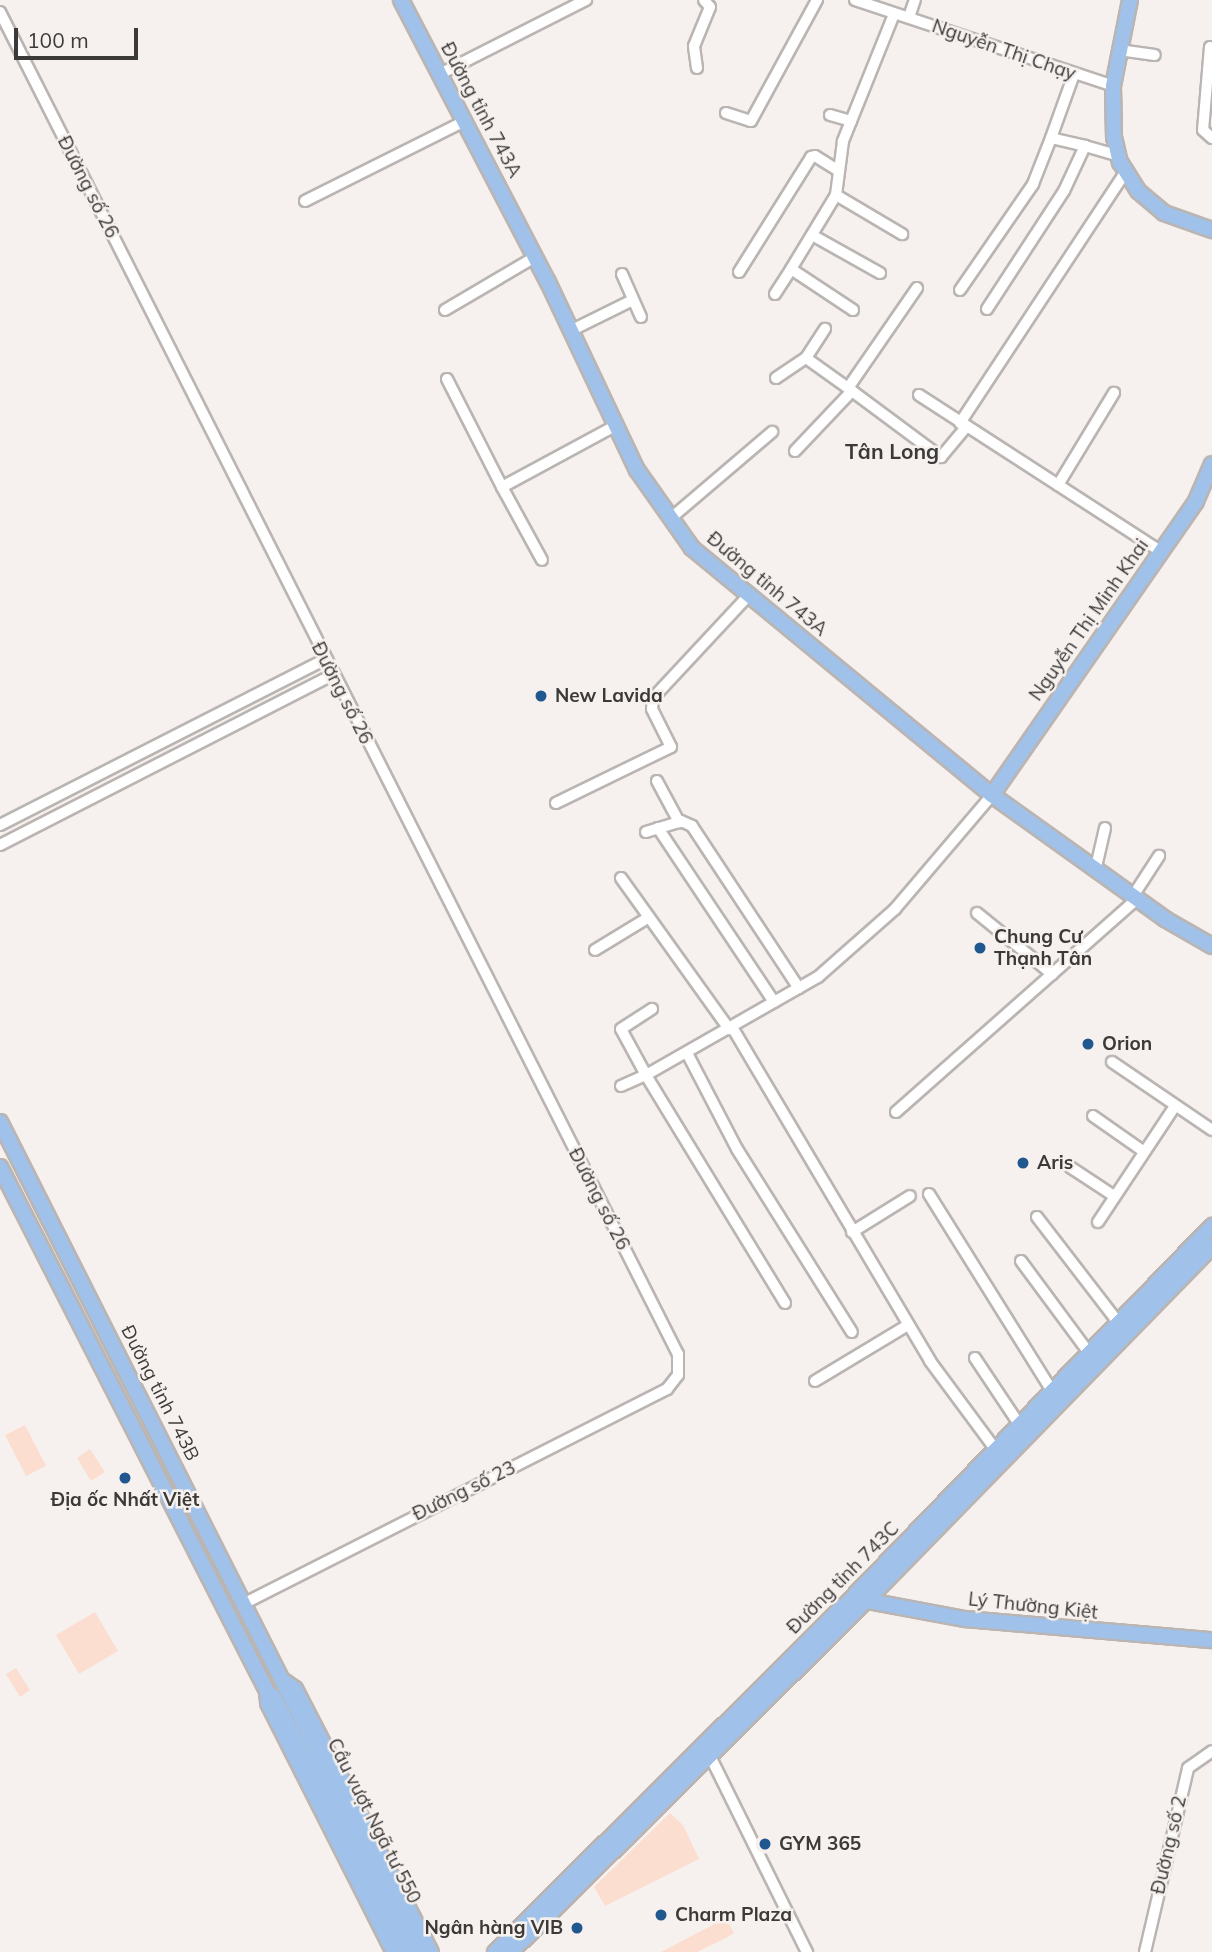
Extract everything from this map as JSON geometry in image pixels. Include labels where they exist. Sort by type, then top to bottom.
[{"type":"main road","name":"Đường tỉnh 743A","points":[[401,0],[536,257],[637,470],[692,548],[992,795],[1096,867],[1135,898],[1212,946]]},
{"type":"main road","points":[[1130,0],[1113,86],[1117,155],[1125,173],[1164,213],[1212,230]]},
{"type":"main road","name":"Nguyễn Thị Minh Khai","points":[[992,795],[1196,501],[1212,464]]},
{"type":"main road","name":"Đường tỉnh 743B","points":[[0,1122],[285,1682],[289,1711]]},
{"type":"main road","name":"Đường tỉnh 743B","points":[[0,1167],[267,1691],[289,1711]]},
{"type":"main road","name":"Đường tỉnh 743C","points":[[511,1952],[566,1890],[705,1751],[1212,1226]]},
{"type":"main road","points":[[40,1244],[58,1235]]},
{"type":"main road","name":"Đường tỉnh 743C","points":[[705,1751],[867,1600],[1212,1246]]},
{"type":"main road","name":"Lý Thường Kiệt","points":[[852,1598],[965,1619],[1212,1640]]},
{"type":"main road","name":"Đường tỉnh 743B","points":[[285,1682],[295,1689],[431,1952]]},
{"type":"main road","name":"Đường tỉnh 743B","points":[[267,1691],[268,1703],[394,1952]]},
{"type":"main road","name":"Cầu vượt Ngã tư 550","points":[[289,1711],[406,1952]]},
{"type":"main road","name":"Cầu vượt Ngã tư 550","points":[[289,1711],[419,1952]]},
{"type":"main road","name":"Đường tỉnh 743C","points":[[495,1952],[566,1890]]},
{"type":"street","points":[[440,74],[586,0]]},
{"type":"street","points":[[726,113],[751,121],[817,0]]},
{"type":"street","name":"Nguyễn Thị Chạy","points":[[855,0],[1113,86]]},
{"type":"street","points":[[909,17],[915,0]]},
{"type":"street","points":[[697,68],[694,46],[710,2]]},
{"type":"street","name":"Đường số 26","points":[[0,12],[324,660],[678,1354],[678,1375]]},
{"type":"street","points":[[775,294],[836,195],[837,170],[851,121],[894,13]]},
{"type":"street","points":[[1210,47],[1203,130],[1212,138]]},
{"type":"street","points":[[1119,50],[1155,55]]},
{"type":"street","points":[[960,290],[1033,184],[1074,74]]},
{"type":"street","points":[[830,115],[851,121]]},
{"type":"street","points":[[305,201],[465,121]]},
{"type":"street","points":[[1051,138],[1117,155]]},
{"type":"street","points":[[987,309],[1064,191],[1085,146]]},
{"type":"street","points":[[739,272],[811,157],[837,170]]},
{"type":"street","points":[[806,358],[941,457],[1125,173]]},
{"type":"street","points":[[836,195],[902,234]]},
{"type":"street","points":[[812,235],[880,273]]},
{"type":"street","points":[[445,310],[536,257]]},
{"type":"street","points":[[791,270],[853,310]]},
{"type":"street","points":[[622,274],[641,317]]},
{"type":"street","points":[[795,451],[850,390],[917,288]]},
{"type":"street","points":[[570,331],[633,300]]},
{"type":"street","points":[[776,378],[806,358],[825,329]]},
{"type":"street","points":[[447,379],[542,560]]},
{"type":"street","points":[[1058,485],[1114,393]]},
{"type":"street","points":[[919,395],[1162,552]]},
{"type":"street","points":[[502,487],[615,426]]},
{"type":"street","points":[[671,518],[772,432]]},
{"type":"street","points":[[556,803],[671,747],[652,709],[653,698],[748,596]]},
{"type":"street","points":[[0,825],[324,660]]},
{"type":"street","points":[[0,845],[332,675]]},
{"type":"street","points":[[108,770],[117,784]]},
{"type":"street","points":[[657,781],[679,821]]},
{"type":"street","points":[[621,1086],[687,1053],[818,977],[895,909],[992,795]]},
{"type":"street","points":[[646,832],[679,821],[692,826],[799,988]]},
{"type":"street","points":[[658,828],[774,1002]]},
{"type":"street","points":[[1096,867],[1105,828]]},
{"type":"street","points":[[896,1112],[1135,898],[1159,856]]},
{"type":"street","points":[[621,878],[731,1028],[930,1361],[995,1449]]},
{"type":"street","points":[[976,913],[1052,974]]},
{"type":"street","points":[[595,950],[649,917]]},
{"type":"street","points":[[652,1009],[621,1028],[646,1075],[785,1303]]},
{"type":"street","points":[[687,1053],[737,1149],[852,1332]]},
{"type":"street","points":[[1112,1062],[1212,1130]]},
{"type":"street","points":[[1098,1222],[1175,1106]]},
{"type":"street","points":[[1093,1116],[1143,1152]]},
{"type":"street","points":[[1070,1167],[1114,1196]]},
{"type":"street","points":[[929,1194],[1052,1391]]},
{"type":"street","points":[[852,1232],[909,1196]]},
{"type":"street","points":[[1037,1217],[1118,1322]]},
{"type":"street","points":[[1021,1261],[1089,1353]]},
{"type":"street","points":[[815,1381],[908,1325]]},
{"type":"street","points":[[975,1358],[1019,1424]]},
{"type":"street","name":"Đường số 23","points":[[246,1603],[667,1389],[678,1375]]},
{"type":"street","points":[[705,1751],[807,1952]]},
{"type":"street","name":"Đường số 2","points":[[1145,1952],[1188,1768],[1212,1751]]},
{"type":"shaded area","points":[[25,1425],[46,1466],[26,1476],[5,1435]]},
{"type":"shaded area","points":[[90,1449],[105,1472],[91,1481],[77,1458]]},
{"type":"shaded area","points":[[95,1612],[118,1651],[79,1674],[56,1635]]},
{"type":"shaded area","points":[[16,1668],[30,1690],[20,1697],[6,1674]]},
{"type":"shaded area","points":[[670,1813],[683,1825],[699,1859],[605,1906],[594,1887]]},
{"type":"shaded area","points":[[726,1918],[734,1933],[726,1938],[697,1952],[661,1952]]},
{"type":"place","name":"New Lavida","points":[[541,696]]},
{"type":"place","name":"Chung Cư Thạnh Tân","points":[[980,948]]},
{"type":"place","name":"Orion","points":[[1088,1044]]},
{"type":"place","name":"Aris","points":[[1023,1163]]},
{"type":"place","name":"Địa ốc Nhất Việt","points":[[125,1478]]},
{"type":"place","name":"GYM 365","points":[[765,1844]]},
{"type":"place","name":"Charm Plaza","points":[[661,1915]]},
{"type":"place","name":"Ngân hàng VIB","points":[[577,1928]]},
{"type":"district","name":"Tân Long","points":[[892,451]]}]
